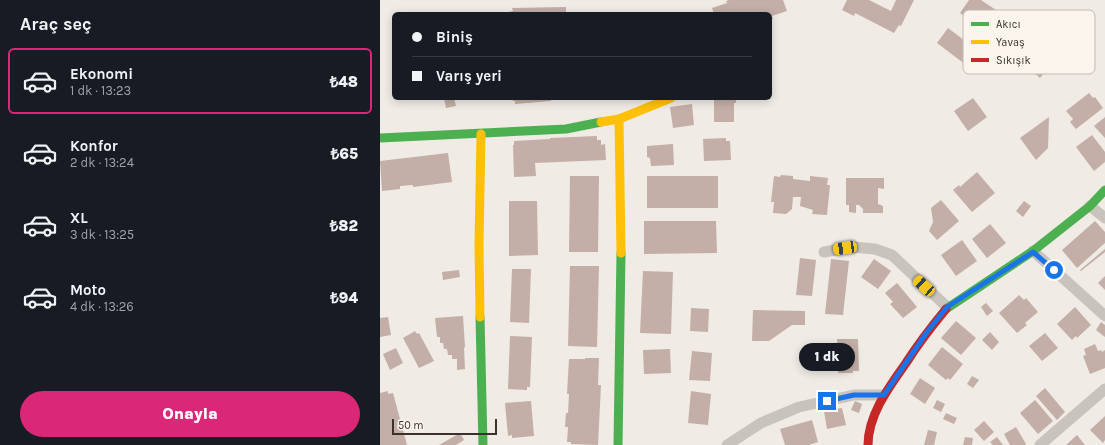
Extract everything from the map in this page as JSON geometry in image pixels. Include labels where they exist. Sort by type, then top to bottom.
[{"type":"street","points":[[380,138],[424,135],[481,134],[566,128],[619,119],[666,100]]},
{"type":"street","points":[[618,445],[621,220],[619,119]]},
{"type":"street","points":[[481,134],[479,244],[483,445]]},
{"type":"street","points":[[868,445],[868,434],[884,395],[927,332],[947,307],[1033,252],[1090,206],[1105,190]]},
{"type":"street","points":[[1090,206],[1105,218]]},
{"type":"street","points":[[824,252],[853,247],[875,249],[892,255],[947,307]]},
{"type":"street","points":[[1033,252],[1105,316]]},
{"type":"street","points":[[1040,445],[1105,389]]},
{"type":"street","points":[[726,445],[761,423],[800,407],[854,395],[884,395]]},
{"type":"building","points":[[783,0],[787,11],[772,16],[772,12],[713,12],[712,8],[727,3],[726,1]]},
{"type":"building","points":[[847,0],[869,0],[891,11],[896,0],[914,0],[901,26],[899,25],[894,33],[855,13],[854,16],[842,10]]},
{"type":"building","points":[[969,0],[981,0],[996,10],[963,10],[963,15],[960,13]]},
{"type":"building","points":[[566,7],[566,12],[508,12],[513,11],[512,8]]},
{"type":"building","points":[[948,28],[963,39],[963,63],[937,43]]},
{"type":"building","points":[[1036,74],[1043,74],[1040,78]]},
{"type":"building","points":[[1089,93],[1093,98],[1095,97],[1103,108],[1076,129],[1070,122],[1073,119],[1066,111]]},
{"type":"building","points":[[973,98],[987,117],[968,131],[954,111]]},
{"type":"building","points":[[444,100],[454,100],[456,106],[446,108]]},
{"type":"building","points":[[513,100],[551,101],[515,104],[515,101]]},
{"type":"building","points":[[714,100],[736,100],[736,103],[734,103],[734,122],[714,122]]},
{"type":"building","points":[[692,104],[694,125],[673,128],[670,107]]},
{"type":"building","points":[[1049,117],[1048,148],[1036,160],[1020,138]]},
{"type":"building","points":[[1105,117],[1105,138],[1094,126]]},
{"type":"building","points":[[1092,135],[1105,152],[1105,162],[1094,171],[1076,147]]},
{"type":"building","points":[[597,136],[597,140],[601,140],[601,145],[605,144],[606,160],[535,163],[536,176],[514,177],[514,141]]},
{"type":"building","points":[[726,138],[726,141],[730,141],[731,160],[704,161],[703,139]]},
{"type":"building","points":[[673,144],[674,165],[651,166],[650,158],[647,157],[647,146]]},
{"type":"building","points":[[448,153],[452,182],[413,187],[413,185],[400,186],[400,189],[382,191],[380,161]]},
{"type":"building","points":[[977,172],[995,193],[972,212],[953,190],[959,185],[960,187]]},
{"type":"building","points":[[781,175],[793,176],[793,179],[810,181],[810,176],[828,178],[827,185],[830,185],[827,215],[812,214],[813,210],[800,206],[801,197],[793,197],[792,209],[786,214],[773,213],[774,202],[771,202],[774,176],[780,177]]},
{"type":"building","points":[[570,176],[599,176],[598,252],[569,252]]},
{"type":"building","points":[[647,176],[718,176],[718,208],[647,208]]},
{"type":"building","points":[[846,178],[884,178],[884,189],[878,188],[878,204],[883,206],[883,213],[863,213],[863,209],[859,205],[856,205],[856,213],[849,212],[849,205],[846,205]]},
{"type":"building","points":[[941,200],[959,221],[937,240],[929,231],[933,222],[931,208]]},
{"type":"building","points":[[509,201],[537,201],[538,255],[509,256]]},
{"type":"building","points":[[1024,201],[1031,206],[1023,217],[1016,211]]},
{"type":"building","points":[[644,221],[716,221],[717,253],[644,254]]},
{"type":"building","points":[[1095,221],[1105,232],[1105,243],[1077,268],[1062,250]]},
{"type":"building","points":[[990,224],[1006,243],[987,258],[972,239]]},
{"type":"building","points":[[962,240],[977,261],[956,276],[941,255]]},
{"type":"building","points":[[1105,249],[1105,252],[1081,271],[1080,270]]},
{"type":"building","points":[[800,258],[816,260],[812,296],[796,295]]},
{"type":"building","points":[[831,259],[849,261],[843,315],[825,314]]},
{"type":"building","points":[[874,259],[891,271],[878,289],[861,277]]},
{"type":"building","points":[[570,266],[599,266],[597,347],[568,346]]},
{"type":"building","points":[[512,269],[531,269],[529,323],[510,322]]},
{"type":"building","points":[[459,270],[460,277],[443,280],[442,272]]},
{"type":"building","points":[[643,271],[673,272],[671,334],[640,333]]},
{"type":"building","points":[[1105,276],[1105,290],[1098,283]]},
{"type":"building","points":[[897,283],[917,307],[903,318],[890,304],[893,302],[885,293]]},
{"type":"building","points":[[1019,295],[1024,300],[1026,298],[1038,312],[1025,323],[1027,325],[1017,333],[999,313]]},
{"type":"building","points":[[986,303],[993,311],[987,316],[981,307]]},
{"type":"building","points":[[1075,307],[1091,325],[1077,338],[1076,336],[1072,340],[1057,324]]},
{"type":"building","points":[[691,308],[709,309],[708,332],[690,331]]},
{"type":"building","points":[[753,310],[805,311],[805,325],[792,325],[769,341],[752,341]]},
{"type":"building","points":[[463,316],[465,369],[457,370],[457,359],[452,359],[452,355],[448,355],[447,349],[444,349],[443,343],[440,343],[440,337],[437,337],[435,318]]},
{"type":"building","points":[[388,317],[391,335],[380,337],[380,318]]},
{"type":"building","points":[[956,321],[976,338],[961,355],[941,338]]},
{"type":"building","points":[[1101,322],[1105,325],[1105,337],[1096,330]]},
{"type":"building","points":[[415,331],[417,334],[419,333],[434,361],[419,368],[403,338]]},
{"type":"building","points":[[990,332],[999,342],[992,350],[982,340]]},
{"type":"building","points":[[1045,333],[1058,348],[1042,361],[1029,346]]},
{"type":"building","points":[[510,336],[532,337],[530,387],[527,387],[527,390],[508,389]]},
{"type":"building","points":[[837,339],[858,339],[859,371],[853,371],[853,373],[838,373]]},
{"type":"building","points":[[1095,344],[1098,351],[1101,350],[1102,352],[1105,350],[1105,368],[1090,374],[1083,356],[1086,355],[1084,349]]},
{"type":"building","points":[[942,347],[963,364],[950,380],[948,378],[946,380],[928,365]]},
{"type":"building","points":[[396,348],[403,363],[390,370],[383,354]]},
{"type":"building","points":[[670,349],[671,373],[644,374],[643,350]]},
{"type":"building","points":[[692,351],[712,353],[710,381],[689,380]]},
{"type":"building","points":[[599,358],[598,385],[601,385],[598,445],[571,444],[571,442],[567,442],[568,427],[565,427],[566,413],[568,413],[569,394],[567,394],[569,359]]},
{"type":"building","points":[[972,376],[979,380],[973,388],[967,384]]},
{"type":"building","points":[[920,378],[935,388],[925,404],[910,394]]},
{"type":"building","points":[[1045,388],[1065,412],[1057,420],[1036,396]]},
{"type":"building","points":[[388,391],[388,394],[393,393],[407,445],[380,445],[380,393]]},
{"type":"building","points":[[691,391],[711,394],[708,425],[688,423]]},
{"type":"building","points":[[937,400],[945,404],[941,412],[933,408]]},
{"type":"building","points":[[1035,400],[1053,421],[1038,434],[1020,413]]},
{"type":"building","points":[[531,401],[534,436],[512,438],[512,435],[508,436],[505,403]]},
{"type":"building","points":[[855,401],[862,404],[859,413],[851,410]]},
{"type":"building","points":[[842,408],[846,425],[827,429],[824,411]]},
{"type":"building","points":[[946,413],[957,418],[954,424],[943,419]]},
{"type":"building","points":[[1105,416],[1105,440],[1103,443],[1090,430]]},
{"type":"building","points":[[812,420],[818,442],[809,445],[785,445],[780,429]]},
{"type":"building","points":[[984,421],[994,432],[984,441],[974,430]]},
{"type":"building","points":[[1016,427],[1026,444],[1025,445],[1010,445],[1004,434]]},
{"type":"building","points":[[928,430],[937,432],[934,445],[924,445]]},
{"type":"building","points":[[460,433],[464,440],[456,445],[439,445]]},
{"type":"building","points":[[1077,435],[1085,445],[1066,445]]},
{"type":"building","points":[[965,437],[973,438],[972,445],[963,445]]},
{"type":"building","points":[[997,437],[1003,445],[993,445],[990,442]]},
{"type":"traffic: fast","points":[[380,138],[566,129],[601,122]]},
{"type":"traffic: fast","points":[[946,309],[1033,251],[1090,206],[1105,190]]},
{"type":"traffic: fast","points":[[618,445],[621,253]]},
{"type":"traffic: fast","points":[[480,317],[483,445]]},
{"type":"traffic: slow","points":[[601,122],[619,119],[666,100]]},
{"type":"traffic: slow","points":[[619,119],[621,253]]},
{"type":"traffic: slow","points":[[480,317],[479,244],[481,134]]},
{"type":"traffic: jam","points":[[868,445],[872,423],[881,402],[915,349],[946,309]]},
{"type":"route","points":[[827,401],[854,395],[884,395],[927,332],[947,307],[1033,252],[1054,270]]}]
